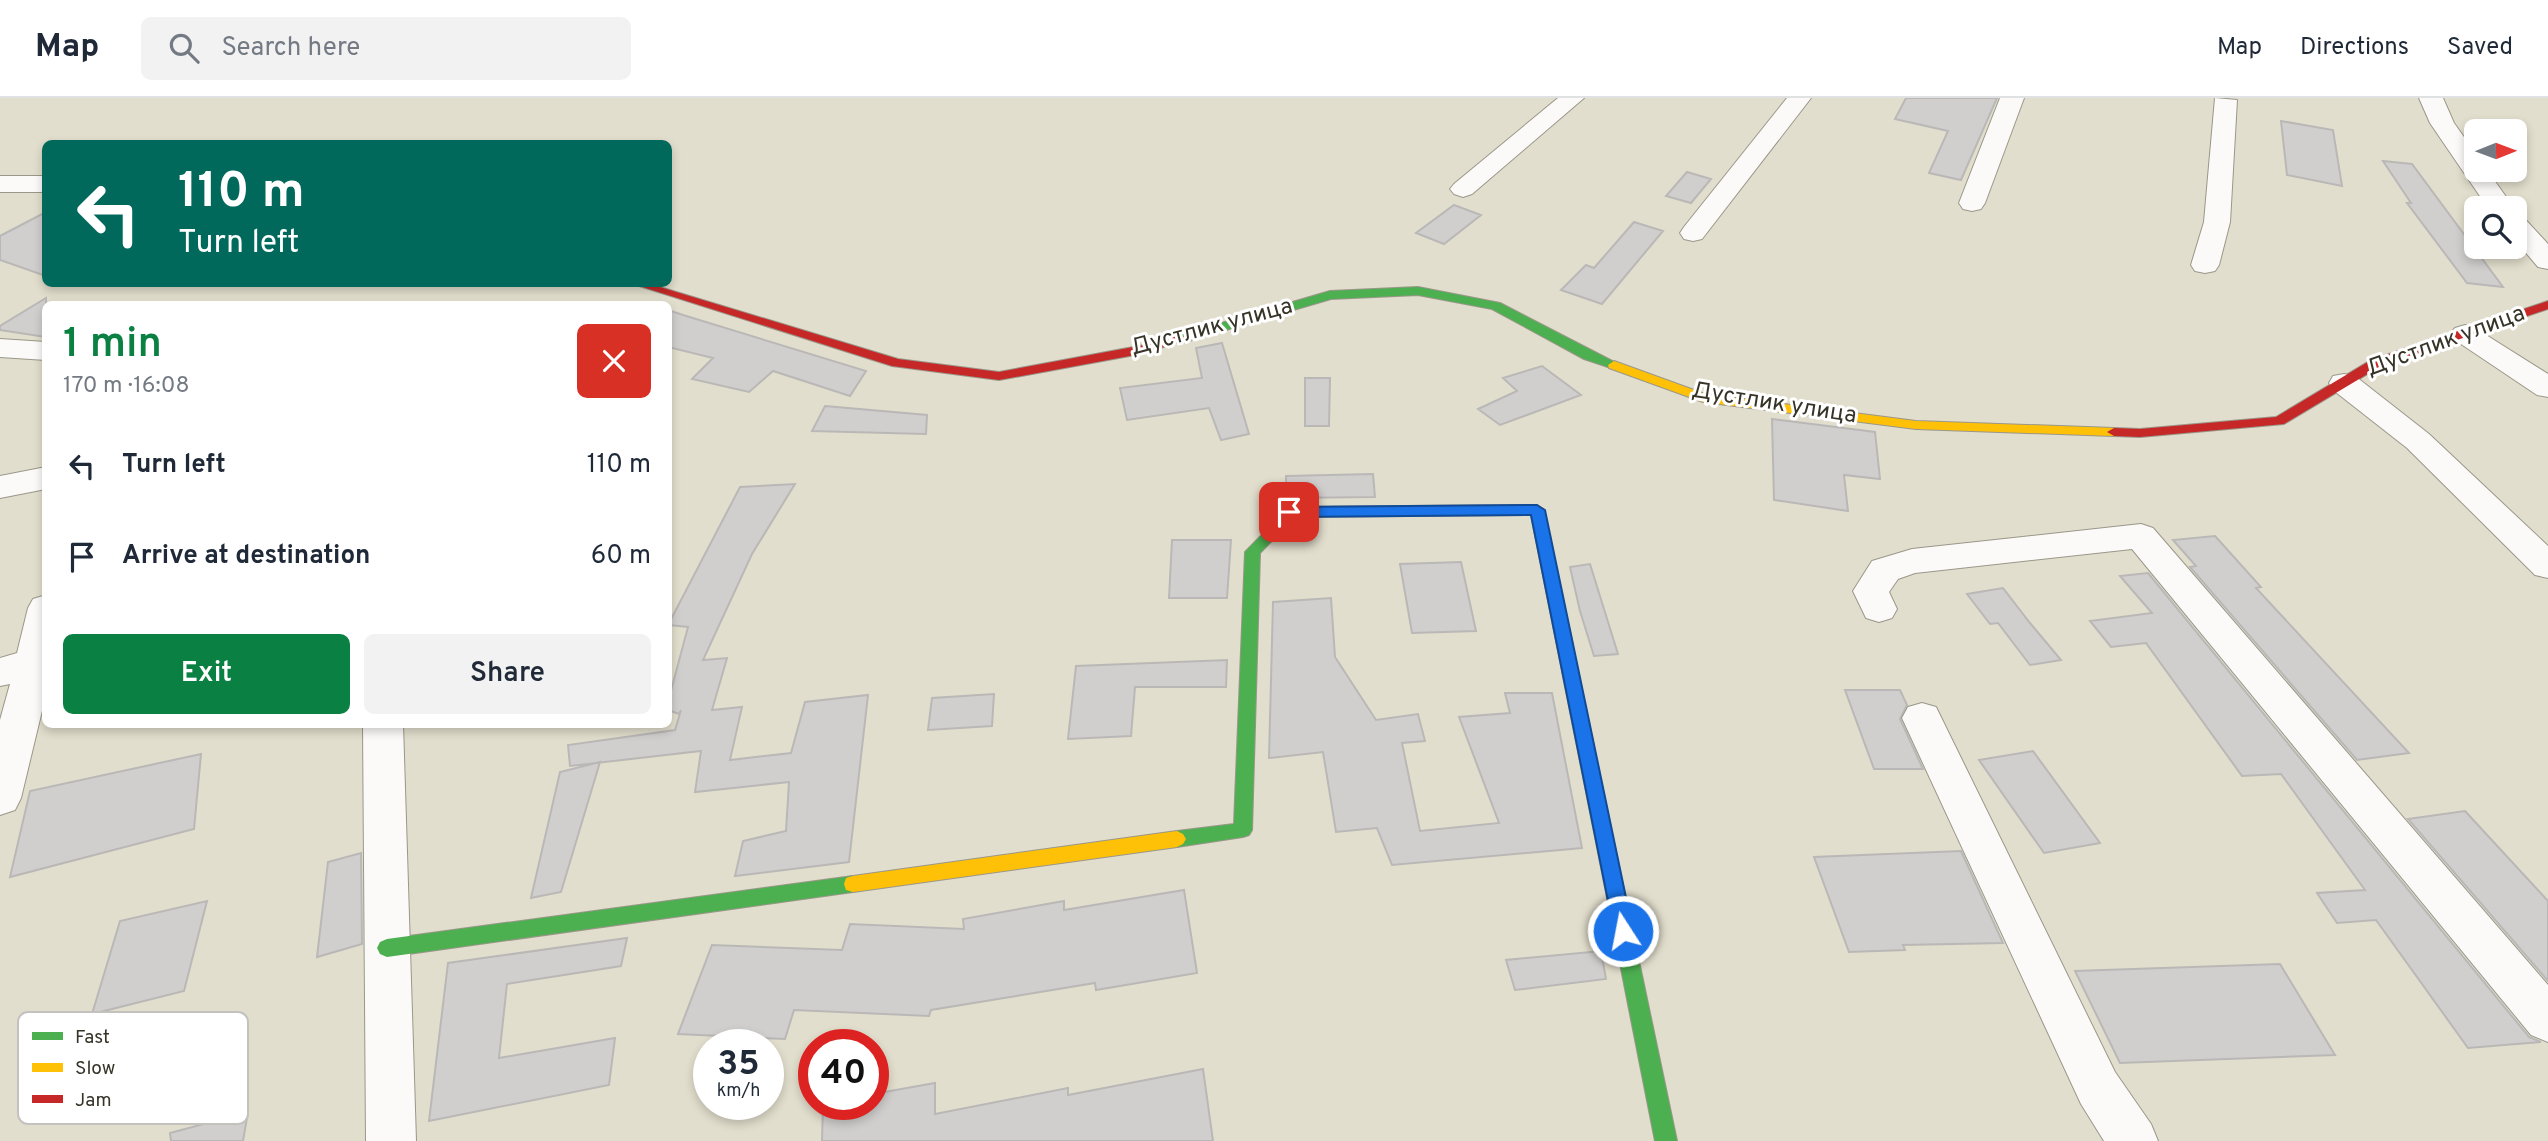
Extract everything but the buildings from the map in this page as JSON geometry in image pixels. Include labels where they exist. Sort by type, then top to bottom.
[{"type":"street","points":[[1463,189],[1572,98]]},
{"type":"street","points":[[1693,233],[1798,98]]},
{"type":"street","points":[[1972,203],[2012,98]]},
{"type":"street","points":[[2431,98],[2442,123],[2493,196]]},
{"type":"street","points":[[2205,265],[2217,222],[2225,100]]},
{"type":"street","points":[[0,184],[42,184]]},
{"type":"street","points":[[2527,237],[2548,261]]},
{"type":"street","name":"Дустлик улица","points":[[649,287],[897,363],[999,376],[1146,349],[1226,328],[1330,295],[1418,291],[1496,306],[1589,356],[1703,398],[1916,425],[2140,433],[2279,421],[2376,363],[2548,305]]},
{"type":"street","points":[[2465,334],[2548,388]]},
{"type":"street","points":[[0,348],[42,351]]},
{"type":"street","points":[[2344,383],[2418,441],[2548,566]]},
{"type":"street","points":[[0,487],[42,479]]},
{"type":"street","points":[[387,948],[1243,830],[1253,552],[1289,512],[1537,510],[1667,1141]]},
{"type":"street","points":[[1879,609],[1871,591],[1885,570],[1912,561],[2141,537],[2548,1020]]},
{"type":"street","points":[[0,798],[17,668],[42,616]]},
{"type":"street","points":[[1922,718],[2098,1088],[2133,1141]]},
{"type":"street","points":[[383,728],[391,1141]]},
{"type":"traffic: fast","points":[[1181,339],[1330,295],[1418,291],[1496,306],[1589,356],[1614,365]]},
{"type":"traffic: fast","points":[[1177,839],[1243,830],[1253,552],[1292,512]]},
{"type":"traffic: fast","points":[[1607,852],[1666,1141]]},
{"type":"traffic: fast","points":[[387,948],[853,884]]},
{"type":"traffic: slow","points":[[1614,365],[1703,398],[1916,425],[2114,432]]},
{"type":"traffic: slow","points":[[1292,512],[1537,510],[1607,852]]},
{"type":"traffic: slow","points":[[853,884],[1177,839]]},
{"type":"traffic: jam","points":[[649,287],[897,363],[999,376],[1146,349],[1181,339]]},
{"type":"traffic: jam","points":[[2114,432],[2140,433],[2279,421],[2376,363],[2548,305]]},
{"type":"route","points":[[1289,512],[1537,510],[1623,931]]}]
